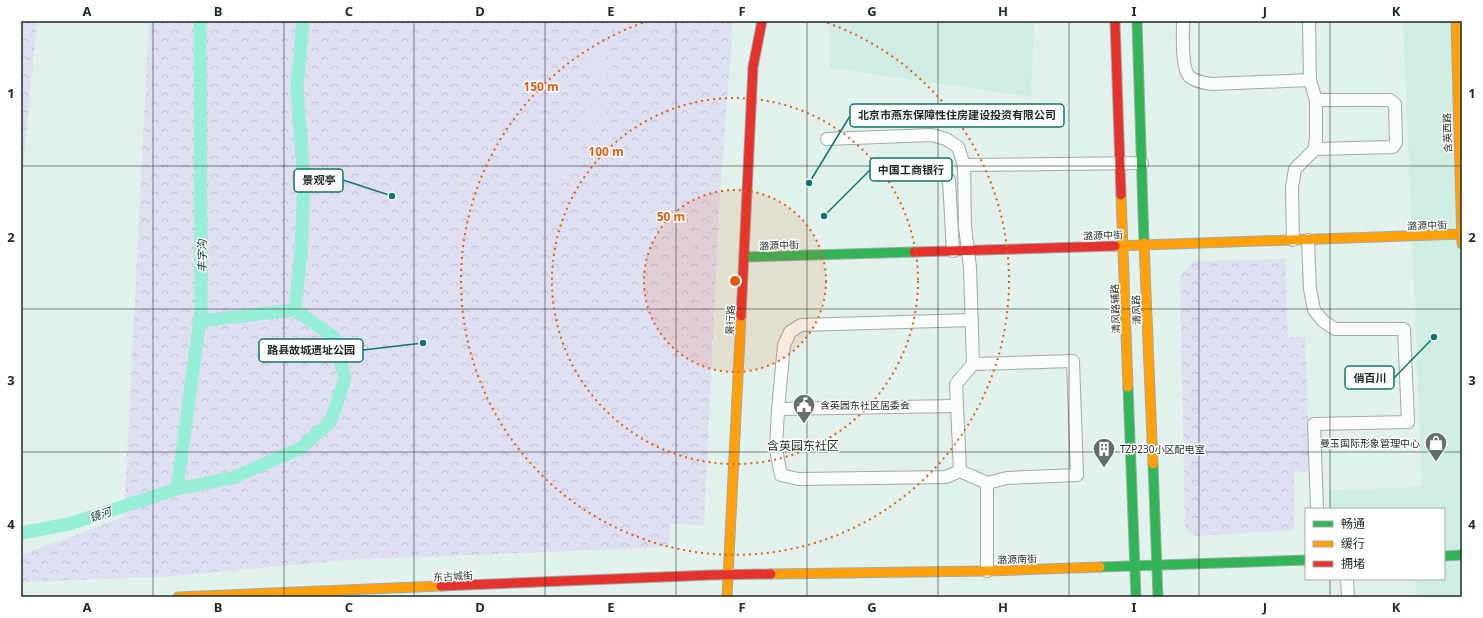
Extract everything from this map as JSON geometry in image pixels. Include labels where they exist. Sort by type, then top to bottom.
[{"type":"street","name":"景行路","points":[[727,597],[753,67],[762,21]]},
{"type":"street","name":"清风路辅路","points":[[1115,21],[1136,597]]},
{"type":"street","name":"清风路","points":[[1137,21],[1158,597]]},
{"type":"street","points":[[1183,21],[1185,69],[1189,77],[1198,81],[1212,84],[1310,80]]},
{"type":"street","points":[[1293,240],[1292,187],[1295,170],[1315,149],[1316,100],[1310,80],[1308,21]]},
{"type":"street","name":"含英西路","points":[[1456,21],[1462,244]]},
{"type":"street","points":[[1315,149],[1393,147],[1396,143],[1395,104],[1390,100],[1316,100]]},
{"type":"street","points":[[827,139],[932,135],[946,139],[958,147],[964,165],[965,227],[970,267],[973,364],[956,384],[960,471]]},
{"type":"street","points":[[964,165],[1142,163]]},
{"type":"street","points":[[949,180],[953,251]]},
{"type":"street","name":"潞源中街","points":[[744,257],[1462,234]]},
{"type":"street","points":[[1308,240],[1311,296],[1314,310],[1323,321],[1335,329],[1404,329],[1408,422],[1314,424],[1317,508]]},
{"type":"street","points":[[972,320],[801,325],[790,332],[784,345],[778,409],[776,448],[781,475],[798,479],[946,476],[960,471],[987,483],[1007,478],[1077,475],[1073,361],[973,364]]},
{"type":"street","points":[[778,409],[957,406]]},
{"type":"street","points":[[987,483],[987,571]]},
{"type":"street","points":[[1445,556],[1462,555]]},
{"type":"street","name":"潞源南街","points":[[728,576],[987,571],[1305,560]]},
{"type":"street","name":"东古城街","points":[[178,597],[408,593],[704,576],[728,576]]},
{"type":"street","points":[[1347,580],[1348,597]]},
{"type":"shaded area","points":[[830,21],[1034,21],[1031,97],[830,68]]},
{"type":"shaded area","points":[[1403,21],[1462,21],[1462,597],[1416,597],[1415,580],[1445,580],[1445,508],[1329,508],[1329,490],[1422,487]]},
{"type":"green space","points":[[21,21],[37,21],[21,186]]},
{"type":"green space","points":[[149,21],[733,21],[719,208],[704,525],[671,524],[668,547],[346,560],[160,577],[21,582],[21,555],[124,517]]},
{"type":"green space","points":[[618,21],[648,21],[621,40],[612,26]]},
{"type":"green space","points":[[597,42],[615,72],[599,82],[581,51]]},
{"type":"green space","points":[[598,97],[611,107],[588,131],[576,121]]},
{"type":"green space","points":[[541,155],[570,156],[569,183],[541,183]]},
{"type":"green space","points":[[1285,259],[1288,337],[1305,337],[1310,471],[1294,472],[1294,530],[1196,536],[1185,528],[1180,277],[1193,261]]},
{"type":"waterway","name":"丰字沟","points":[[177,489],[201,311],[200,21]]},
{"type":"waterway","points":[[200,321],[295,310],[301,252],[304,183],[297,87],[303,21]]},
{"type":"waterway","name":"镜河","points":[[21,533],[69,524],[177,489],[232,478],[301,448],[331,421],[345,378],[334,337],[295,310]]},
{"type":"traffic: fast","points":[[1137,21],[1144,243]]},
{"type":"traffic: fast","points":[[744,257],[914,252]]},
{"type":"traffic: fast","points":[[1128,387],[1136,597]]},
{"type":"traffic: fast","points":[[1153,464],[1158,597]]},
{"type":"traffic: fast","points":[[1445,556],[1462,555]]},
{"type":"traffic: fast","points":[[1100,567],[1305,560]]},
{"type":"traffic: slow","points":[[1456,21],[1462,244]]},
{"type":"traffic: slow","points":[[1121,195],[1128,387]]},
{"type":"traffic: slow","points":[[1115,246],[1462,234]]},
{"type":"traffic: slow","points":[[1144,243],[1153,464]]},
{"type":"traffic: slow","points":[[727,597],[741,316]]},
{"type":"traffic: slow","points":[[771,574],[987,571],[1100,567]]},
{"type":"traffic: slow","points":[[178,597],[441,586]]},
{"type":"traffic: jam","points":[[741,316],[753,67],[762,21]]},
{"type":"traffic: jam","points":[[1115,21],[1121,195]]},
{"type":"traffic: jam","points":[[914,252],[1115,246]]},
{"type":"traffic: jam","points":[[441,586],[771,574]]},
{"type":"place","name":"北京市燕东保障性住房建设投资有限公司","points":[[809,183]]},
{"type":"place","name":"景观亭","points":[[392,196]]},
{"type":"place","name":"中国工商银行","points":[[824,216]]},
{"type":"place","name":"俏百川","points":[[1434,337]]},
{"type":"place","name":"路县故城遗址公园","points":[[423,343]]},
{"type":"place","name":"含英园东社区居委会","points":[[804,424]]},
{"type":"place","name":"曼玉国际形象管理中心","points":[[1436,462]]},
{"type":"place","name":"TZP230小区配电室","points":[[1104,468]]},
{"type":"district","name":"含英园东社区","points":[[803,445]]}]
